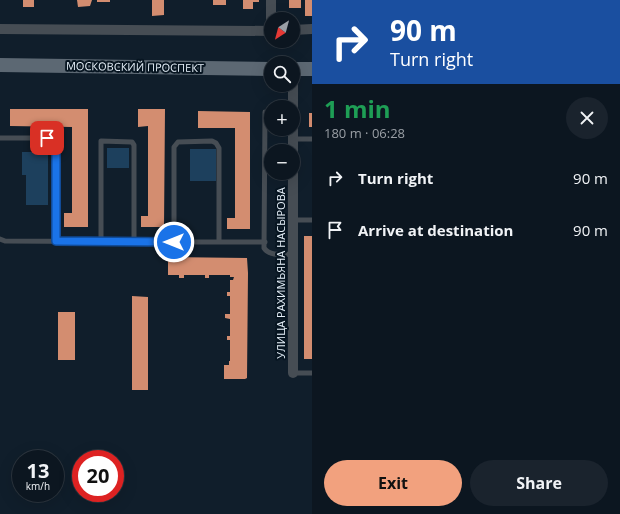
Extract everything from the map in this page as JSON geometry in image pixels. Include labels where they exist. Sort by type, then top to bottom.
[{"type":"main road","name":"МОСКОВСКИЙ ПРОСПЕКТ","points":[[0,65],[264,69]]},
{"type":"main road","points":[[300,69],[312,69]]},
{"type":"street","points":[[271,0],[271,12]]},
{"type":"street","points":[[0,29],[264,31]]},
{"type":"street","points":[[300,30],[312,29]]},
{"type":"street","name":"УЛИЦА РАХИМЬЯНА НАСЫРОВА","points":[[293,180],[293,373]]},
{"type":"lane","points":[[265,136],[264,248],[269,253],[293,254]]},
{"type":"lane","points":[[300,136],[312,139]]},
{"type":"lane","points":[[0,138],[47,138],[55,144],[56,241]]},
{"type":"lane","points":[[101,241],[101,141],[130,142],[134,145],[134,242]]},
{"type":"lane","points":[[174,242],[174,147],[178,142],[212,141],[216,143],[219,148],[219,242]]},
{"type":"lane","points":[[293,220],[312,220]]},
{"type":"lane","points":[[0,239],[5,241],[264,242]]},
{"type":"lane","points":[[293,373],[312,373]]},
{"type":"shaded area","points":[[107,148],[129,148],[129,168],[107,168]]},
{"type":"shaded area","points":[[190,149],[216,149],[216,181],[190,181]]},
{"type":"shaded area","points":[[22,152],[48,152],[48,205],[26,205],[26,175],[22,175]]},
{"type":"building","points":[[23,0],[34,0],[34,7],[23,7]]},
{"type":"building","points":[[77,0],[92,0],[90,6],[78,7]]},
{"type":"building","points":[[97,0],[110,0],[110,2],[97,2]]},
{"type":"building","points":[[152,0],[164,0],[164,15],[152,16]]},
{"type":"building","points":[[213,0],[226,0],[226,5],[213,5]]},
{"type":"building","points":[[243,0],[259,0],[259,2],[253,2],[253,9],[243,9]]},
{"type":"building","points":[[289,0],[301,0],[301,8],[289,8]]},
{"type":"building","points":[[305,0],[312,0],[312,16],[305,16]]},
{"type":"building","points":[[10,109],[88,109],[88,227],[64,227],[64,213],[72,213],[72,127],[10,126]]},
{"type":"building","points":[[138,109],[165,109],[164,227],[141,227],[141,216],[148,216],[148,126],[138,127]]},
{"type":"building","points":[[198,111],[250,112],[250,229],[227,229],[227,218],[235,218],[235,128],[198,128]]},
{"type":"building","points":[[309,113],[312,113],[312,127],[309,127]]},
{"type":"building","points":[[304,236],[312,236],[312,359],[304,359]]},
{"type":"building","points":[[168,257],[247,258],[247,378],[224,379],[224,365],[229,365],[230,361],[230,340],[227,340],[227,336],[230,336],[230,319],[225,318],[225,314],[230,314],[230,296],[227,296],[227,292],[230,292],[230,280],[233,280],[234,277],[230,277],[230,275],[209,275],[209,278],[205,278],[205,275],[184,275],[184,278],[179,278],[179,275],[168,275]]},
{"type":"building","points":[[132,296],[148,297],[148,390],[132,390]]},
{"type":"building","points":[[58,312],[75,312],[75,360],[58,360]]},
{"type":"route","points":[[47,138],[53,141],[56,148],[56,241],[174,242]]}]
